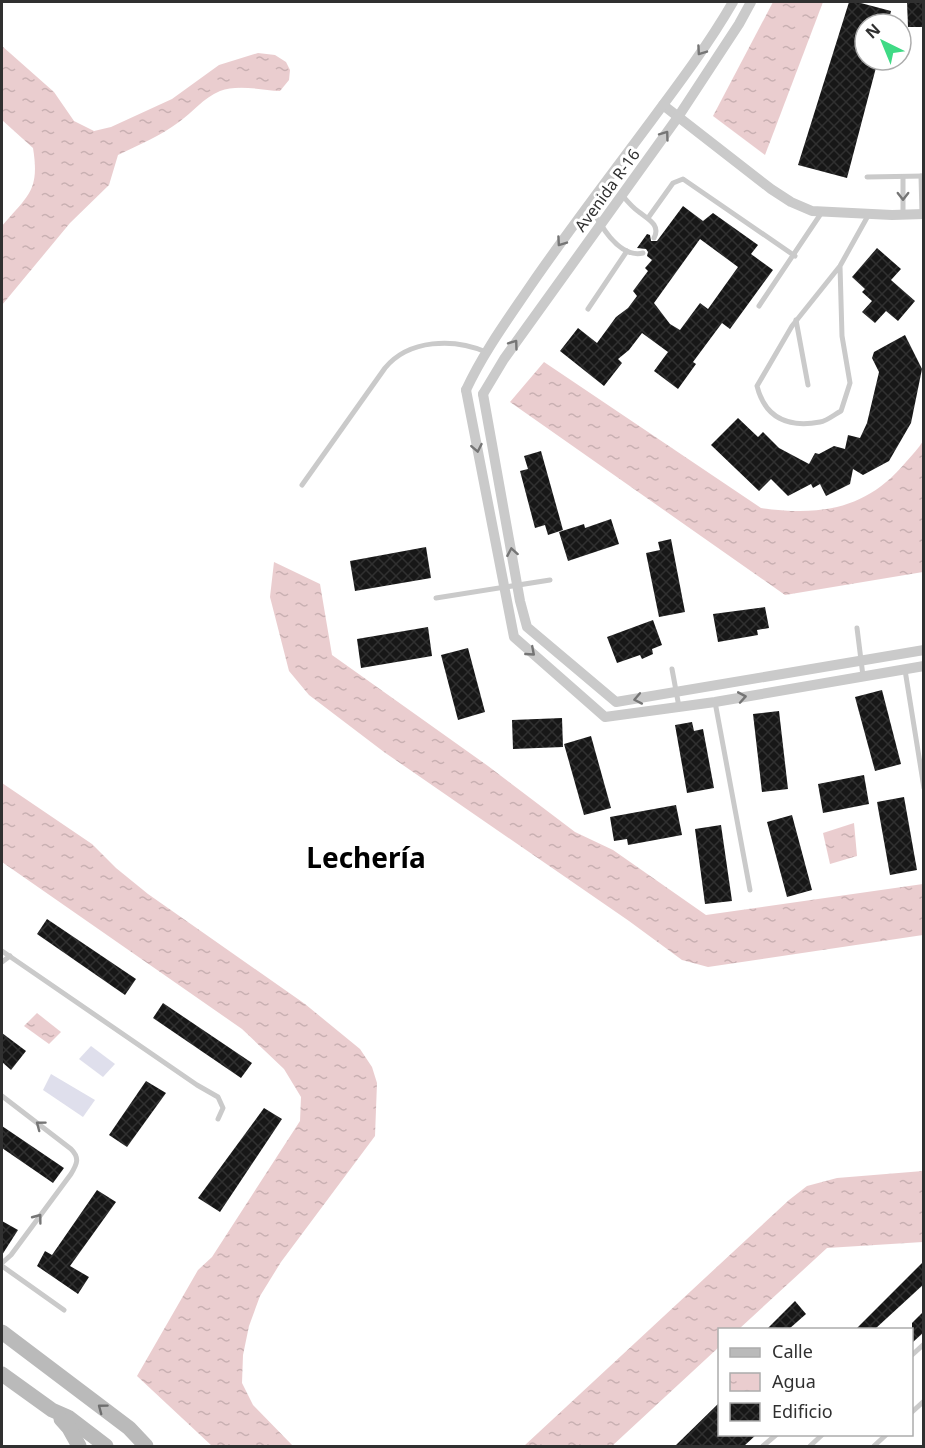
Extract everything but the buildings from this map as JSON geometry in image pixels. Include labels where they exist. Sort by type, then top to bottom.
[{"type":"street","name":"Avenida R-16","points":[[466,390],[487,352],[589,204],[663,105],[733,2]]},
{"type":"street","name":"Avenida R-16","points":[[483,394],[504,359],[678,117],[751,2]]},
{"type":"street","points":[[663,105],[771,189],[791,202],[812,211],[923,214]]},
{"type":"street","points":[[924,650],[616,702],[527,627],[483,394],[466,390],[514,637],[605,717],[715,702],[924,666]]},
{"type":"street","points":[[807,671],[809,686]]},
{"type":"street","points":[[2,1332],[129,1428],[146,1446]]},
{"type":"street","points":[[2,1374],[52,1410],[69,1428],[79,1446]]},
{"type":"street","points":[[52,1410],[68,1417],[106,1446]]},
{"type":"lane","points":[[867,177],[922,176],[923,214]]},
{"type":"lane","points":[[903,177],[903,215]]},
{"type":"lane","points":[[648,218],[673,183],[683,179],[795,256]]},
{"type":"lane","points":[[622,195],[655,226],[654,238]]},
{"type":"lane","points":[[589,204],[606,234],[627,251],[637,255],[643,253]]},
{"type":"lane","points":[[759,306],[795,256],[822,212]]},
{"type":"lane","points":[[840,267],[842,336],[850,383],[841,411],[822,422],[793,423],[770,414],[760,398],[757,386],[796,320],[840,267],[869,214]]},
{"type":"lane","points":[[588,309],[627,251]]},
{"type":"lane","points":[[796,320],[808,385]]},
{"type":"lane","points":[[302,485],[385,368],[401,353],[416,346],[442,344],[473,347],[487,352]]},
{"type":"lane","points":[[436,598],[550,580]]},
{"type":"lane","points":[[857,628],[863,676]]},
{"type":"lane","points":[[672,669],[679,707]]},
{"type":"lane","points":[[905,670],[924,788]]},
{"type":"lane","points":[[715,702],[750,890]]},
{"type":"lane","points":[[2,951],[218,1097],[223,1108],[218,1119]]},
{"type":"lane","points":[[2,962],[10,956]]},
{"type":"lane","points":[[2,1096],[77,1156],[78,1162],[71,1174],[25,1237],[2,1264],[64,1310]]},
{"type":"lane","points":[[763,1446],[775,1436]]},
{"type":"shaded area","points":[[91,1046],[115,1064],[103,1077],[79,1059]]},
{"type":"shaded area","points":[[51,1074],[95,1100],[83,1117],[43,1090]]},
{"type":"water","points":[[773,2],[823,2],[765,155],[713,116]]},
{"type":"water","points":[[2,46],[54,92],[74,121],[94,131],[111,127],[172,99],[219,65],[258,53],[275,55],[286,62],[290,70],[289,80],[280,91],[241,88],[220,91],[208,97],[172,127],[118,155],[109,185],[70,223],[2,305],[2,226],[30,192],[35,174],[35,162],[33,148],[2,120]]},
{"type":"water","points":[[544,362],[761,508],[822,510],[858,500],[875,491],[891,478],[923,441],[923,572],[785,595],[510,402]]},
{"type":"water","points":[[274,562],[320,584],[332,655],[488,766],[575,832],[613,850],[706,915],[923,884],[923,935],[708,967],[682,960],[384,752],[309,695],[289,671],[270,597]]},
{"type":"water","points":[[2,783],[92,844],[116,868],[148,894],[305,1004],[360,1049],[372,1067],[377,1083],[375,1136],[281,1262],[260,1296],[249,1326],[243,1355],[242,1383],[253,1405],[293,1446],[212,1446],[137,1376],[198,1270],[212,1257],[300,1121],[301,1097],[284,1069],[242,1029],[2,862]]},
{"type":"water","points":[[854,823],[857,856],[830,864],[823,833]]},
{"type":"water","points":[[37,1013],[61,1032],[49,1044],[24,1026]]},
{"type":"water","points":[[923,1171],[923,1242],[827,1248],[740,1328],[718,1328],[718,1348],[612,1446],[524,1446],[789,1200],[807,1186],[837,1178]]},
{"type":"district","name":"Lechería","points":[[366,857]]}]
